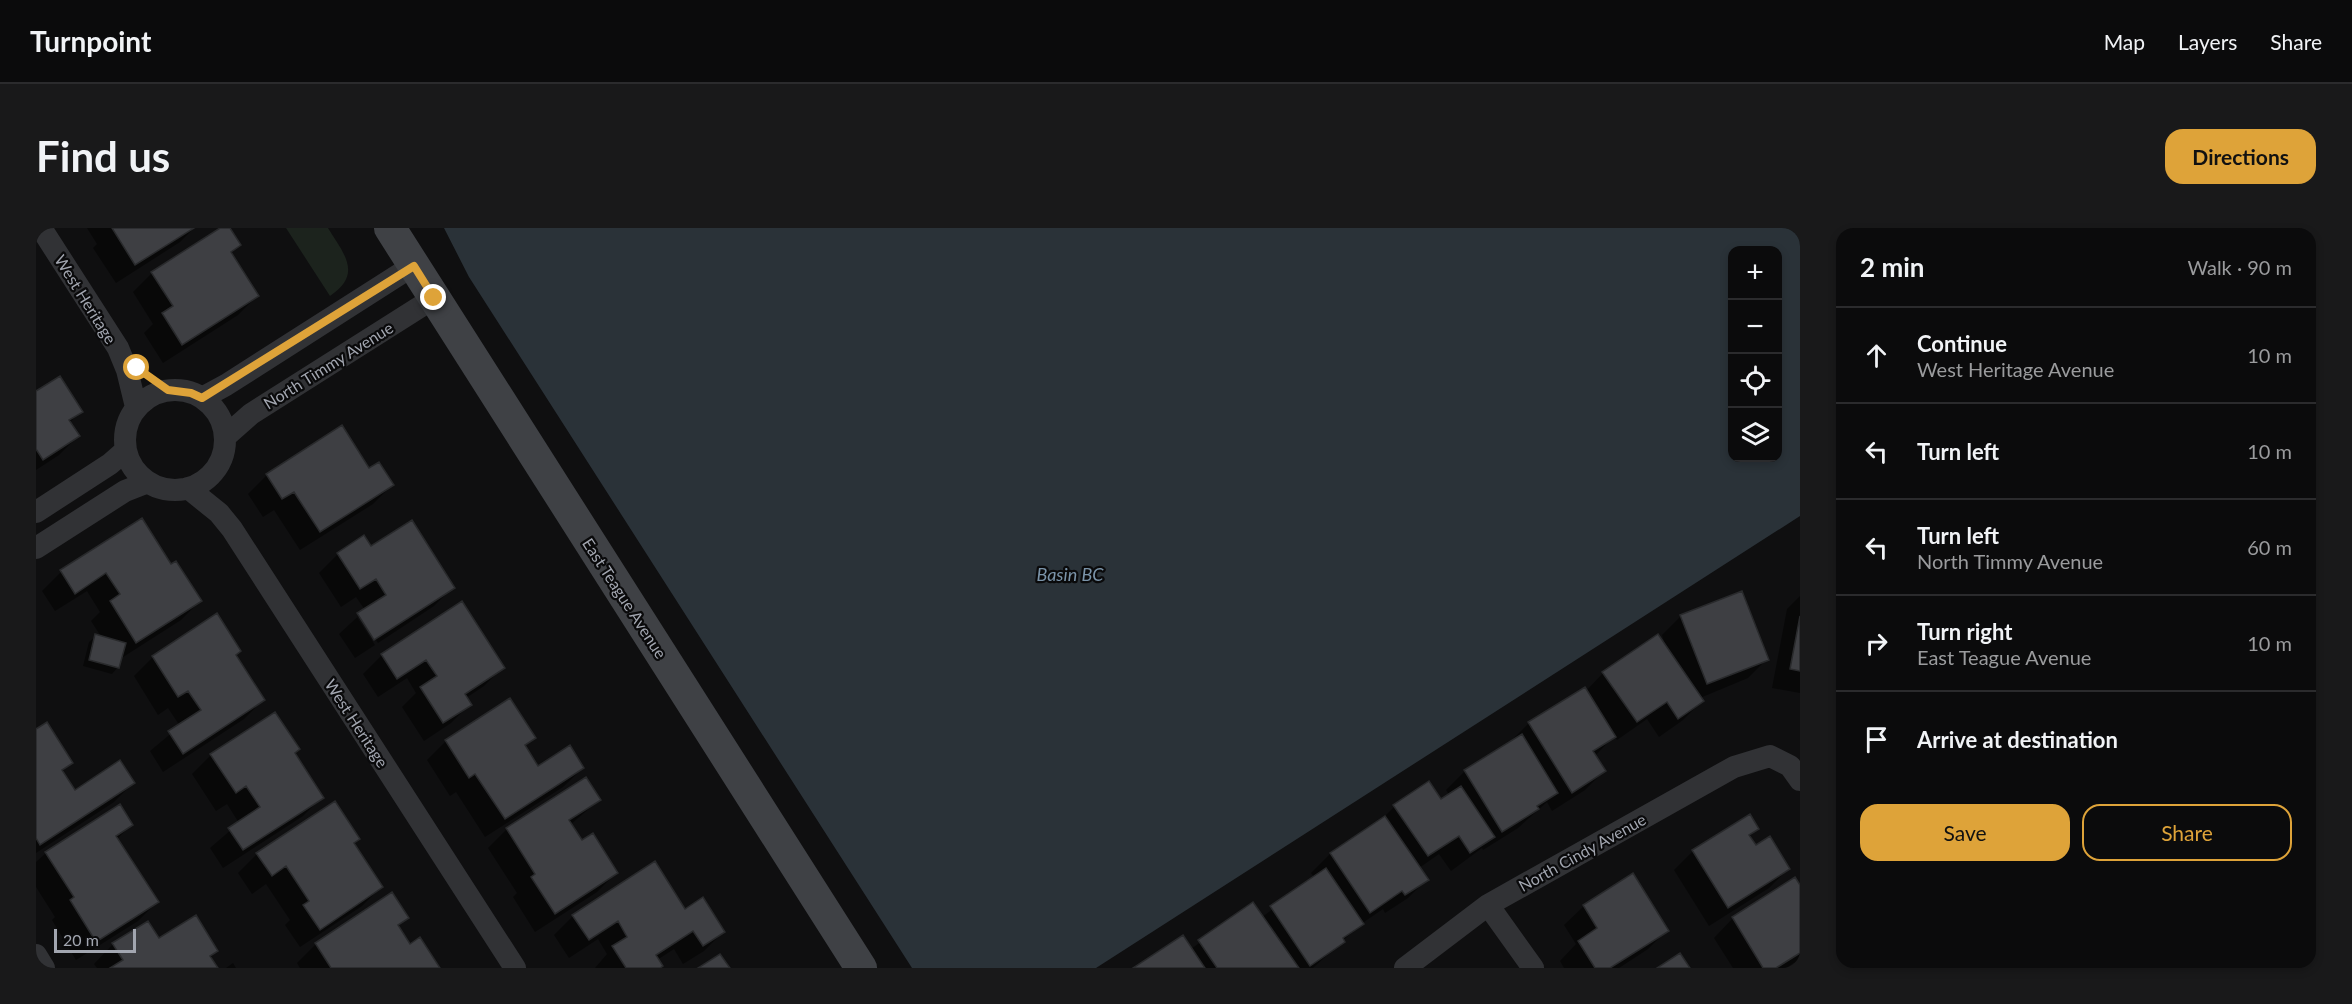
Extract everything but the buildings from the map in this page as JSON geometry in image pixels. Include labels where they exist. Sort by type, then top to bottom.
[{"type":"street","name":"West Heritage","points":[[41,228],[118,348],[127,370],[136,407]]},
{"type":"street","name":"East Teague Avenue","points":[[390,228],[861,968]]},
{"type":"street","points":[[202,398],[414,266]]},
{"type":"street","name":"North Timmy Avenue","points":[[225,437],[251,414],[434,298]]},
{"type":"street","points":[[118,348],[168,390]]},
{"type":"street","points":[[168,390],[191,393],[202,398],[213,408],[221,422],[225,437],[221,460],[215,470],[203,481],[188,488],[160,488],[148,483],[137,474],[126,450],[124,435],[128,420],[136,407],[156,393],[168,390]]},
{"type":"street","points":[[36,512],[110,464],[126,450]]},
{"type":"street","points":[[215,470],[224,511],[232,529]]},
{"type":"street","points":[[36,548],[125,491],[148,483]]},
{"type":"street","name":"West Heritage","points":[[188,488],[219,513],[232,529],[515,968]]},
{"type":"street","name":"North Cindy Avenue","points":[[1405,968],[1488,905],[1734,767],[1770,756],[1790,766],[1800,780]]},
{"type":"street","points":[[1488,905],[1533,968]]},
{"type":"street","points":[[36,956],[44,968]]},
{"type":"shaded area","points":[[286,228],[328,228],[340,246],[348,272],[340,288],[330,296]]},
{"type":"water","name":"Basin BC","points":[[444,228],[1800,228],[1800,516],[1096,968],[912,968],[469,277]]},
{"type":"route","points":[[137,368],[168,390],[180,390],[202,398],[414,266],[434,298]]}]
